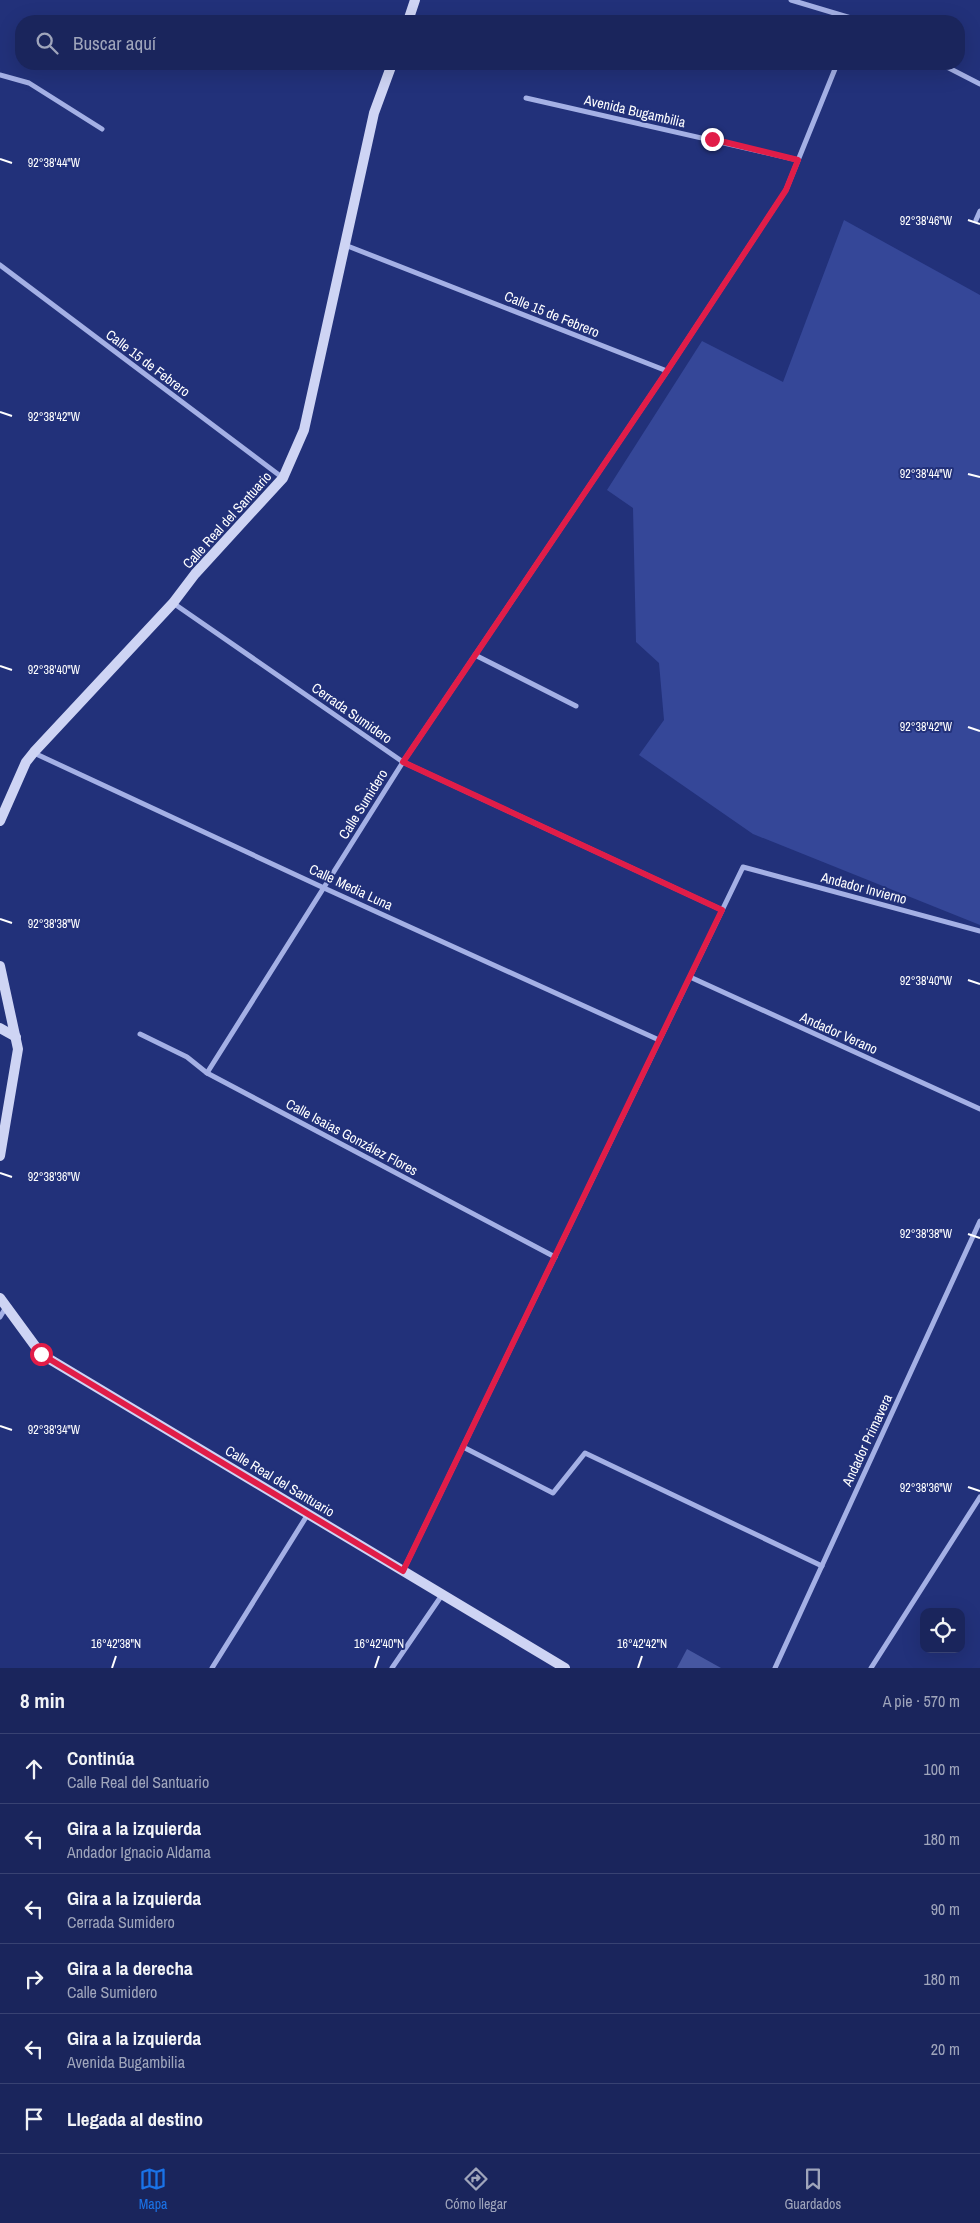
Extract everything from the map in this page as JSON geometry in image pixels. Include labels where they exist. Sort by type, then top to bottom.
[{"type":"main road","points":[[410,15],[416,0]]},
{"type":"main road","name":"Calle Real del Santuario","points":[[0,821],[26,762],[34,752],[173,603],[195,574],[283,478],[304,430],[374,113],[390,70]]},
{"type":"main road","points":[[0,966],[18,1049],[0,1156]]},
{"type":"main road","points":[[0,1028],[16,1037]]},
{"type":"main road","name":"Calle Real del Santuario","points":[[3,1302],[41,1354],[565,1668]]},
{"type":"street","points":[[791,0],[839,15]]},
{"type":"street","name":"Calle Sumidero","points":[[207,1073],[403,762],[667,371],[786,190],[835,70]]},
{"type":"street","points":[[953,70],[980,84]]},
{"type":"street","points":[[0,75],[29,83],[102,129]]},
{"type":"street","name":"Avenida Bugambilia","points":[[526,98],[798,160]]},
{"type":"street","points":[[976,220],[980,211]]},
{"type":"street","name":"Calle 15 de Febrero","points":[[345,245],[667,371]]},
{"type":"street","name":"Calle 15 de Febrero","points":[[0,265],[283,478]]},
{"type":"street","name":"Cerrada Sumidero","points":[[173,603],[403,762],[722,910]]},
{"type":"street","points":[[475,654],[576,706]]},
{"type":"street","name":"Calle Media Luna","points":[[34,752],[324,888],[659,1040]]},
{"type":"street","name":"Andador Invierno","points":[[722,910],[743,867],[980,931]]},
{"type":"street","points":[[403,1571],[722,910]]},
{"type":"street","name":"Andador Verano","points":[[690,977],[980,1110]]},
{"type":"street","name":"Calle Isaias González Flores","points":[[140,1034],[188,1057],[207,1073],[555,1257]]},
{"type":"street","name":"Andador Primavera","points":[[775,1668],[980,1221]]},
{"type":"street","points":[[0,1317],[3,1302]]},
{"type":"street","points":[[463,1447],[553,1493],[585,1453],[822,1566]]},
{"type":"street","points":[[872,1668],[980,1497]]},
{"type":"street","points":[[212,1668],[308,1514]]},
{"type":"street","points":[[392,1668],[442,1594]]},
{"type":"shaded area","points":[[844,220],[980,295],[980,925],[753,834],[639,755],[664,720],[659,663],[636,642],[633,508],[607,490],[702,341],[783,382]]},
{"type":"building","points":[[687,1649],[721,1668],[677,1668]]},
{"type":"route","points":[[41,1354],[403,1571],[722,910],[403,762],[667,371],[786,190],[798,160],[712,139]]}]
